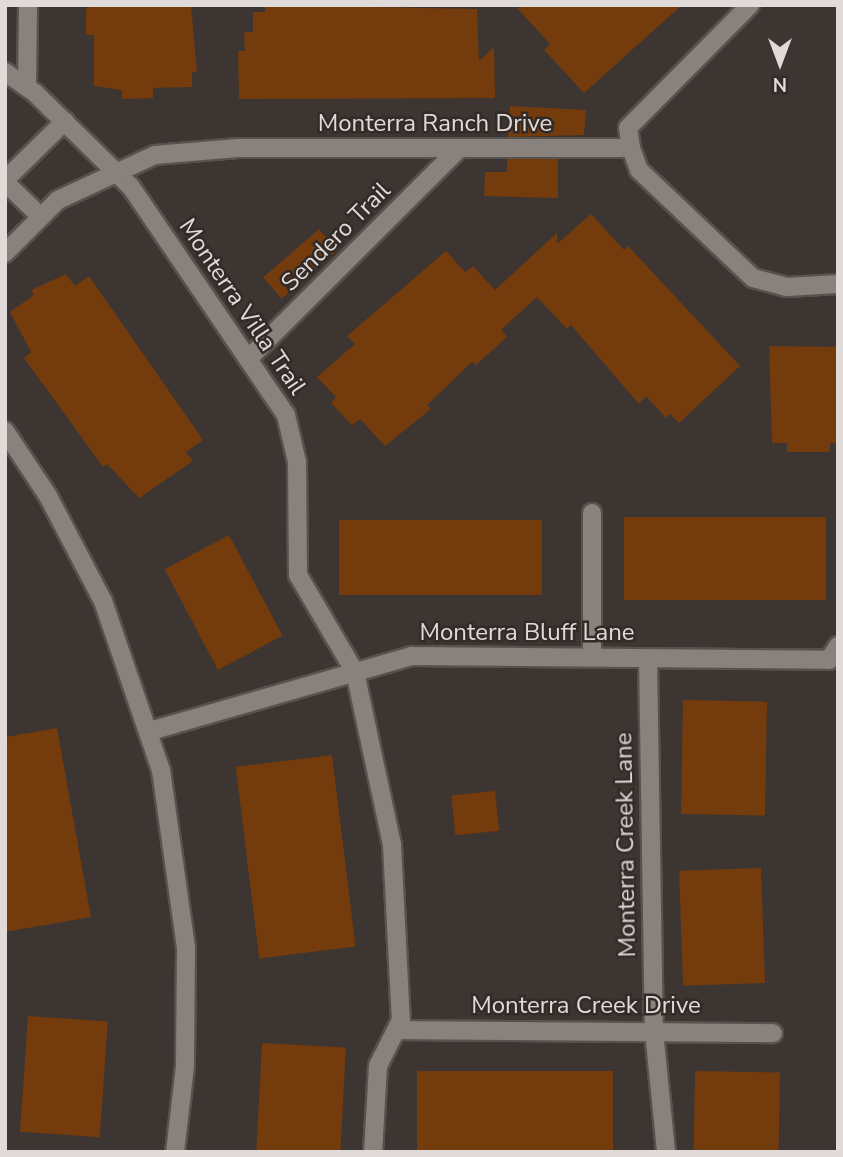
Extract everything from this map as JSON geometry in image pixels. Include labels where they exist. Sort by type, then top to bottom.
[{"type":"street","points":[[27,88],[28,5]]},
{"type":"street","points":[[750,5],[628,128],[631,148],[639,170],[753,278],[787,287],[838,284]]},
{"type":"street","name":"Monterra Villa Trail","points":[[5,72],[65,121],[115,170],[248,359],[289,426],[297,462],[298,575],[355,672],[392,845],[402,976],[398,1030],[378,1066],[373,1152]]},
{"type":"street","points":[[41,217],[5,181],[65,121]]},
{"type":"street","name":"Monterra Ranch Drive","points":[[5,253],[58,200],[115,170],[155,155],[238,148],[631,148]]},
{"type":"street","name":"Sendero Trail","points":[[248,359],[458,150]]},
{"type":"street","points":[[5,431],[77,547],[126,656],[150,731],[173,829],[186,947],[185,1066],[175,1152]]},
{"type":"street","points":[[592,513],[592,657]]},
{"type":"street","name":"Monterra Bluff Lane","points":[[150,731],[411,656],[648,658],[833,653]]},
{"type":"street","name":"Monterra Creek Lane","points":[[648,658],[654,1031],[666,1152]]},
{"type":"street","name":"Monterra Creek Drive","points":[[398,1030],[773,1033]]},
{"type":"building","points":[[94,5],[191,5],[197,72],[192,72],[192,87],[153,88],[153,98],[122,99],[122,90],[94,86],[94,35],[86,35],[86,9]]},
{"type":"building","points":[[265,5],[477,9],[479,61],[494,47],[495,98],[239,99],[238,51],[245,51],[244,32],[253,32],[253,12],[265,12]]},
{"type":"building","points":[[535,5],[682,5],[584,93],[544,50],[550,44],[517,8]]},
{"type":"building","points":[[510,106],[586,110],[584,135],[508,137]]},
{"type":"building","points":[[507,159],[558,159],[558,198],[484,196],[485,172],[507,172]]},
{"type":"building","points":[[591,214],[624,250],[628,246],[740,366],[679,423],[670,414],[666,418],[646,396],[639,404],[571,325],[567,329],[537,297],[501,330],[507,337],[476,365],[472,362],[427,405],[431,409],[385,446],[360,419],[352,425],[331,403],[336,397],[317,377],[355,344],[347,336],[446,251],[465,272],[473,266],[495,290],[557,233],[557,244]]},
{"type":"building","points":[[319,229],[337,250],[282,299],[263,278]]},
{"type":"building","points":[[66,274],[75,286],[89,276],[203,440],[186,452],[193,461],[139,498],[107,464],[103,467],[24,358],[31,352],[10,312],[34,295],[31,290]]},
{"type":"building","points":[[769,346],[838,347],[838,443],[830,443],[830,452],[787,452],[787,443],[772,443]]},
{"type":"building","points":[[624,517],[826,517],[826,600],[624,600]]},
{"type":"building","points":[[339,520],[542,520],[542,595],[339,595]]},
{"type":"building","points":[[229,535],[283,636],[218,670],[165,569]]},
{"type":"building","points":[[683,700],[767,701],[765,815],[681,814]]},
{"type":"building","points":[[57,728],[91,917],[5,932],[5,737]]},
{"type":"building","points":[[332,755],[356,947],[259,958],[236,767]]},
{"type":"building","points":[[495,791],[499,831],[455,835],[451,796]]},
{"type":"building","points":[[761,868],[765,983],[683,986],[679,871]]},
{"type":"building","points":[[28,1016],[108,1022],[100,1137],[20,1132]]},
{"type":"building","points":[[262,1043],[346,1047],[340,1152],[256,1152]]},
{"type":"building","points":[[417,1071],[613,1071],[613,1152],[417,1152]]},
{"type":"building","points":[[695,1071],[780,1072],[779,1152],[694,1152]]}]
